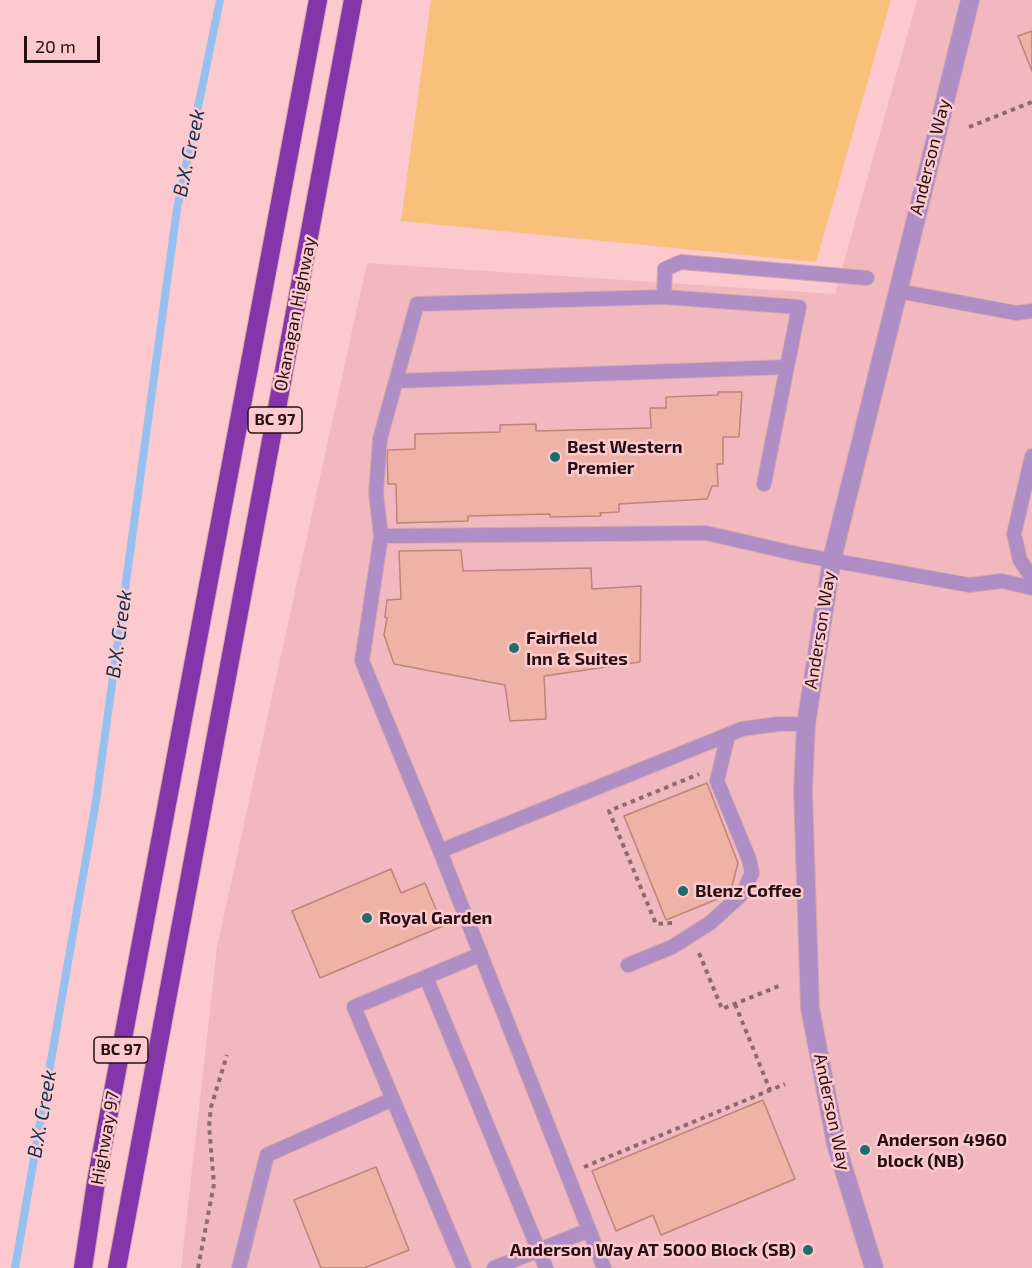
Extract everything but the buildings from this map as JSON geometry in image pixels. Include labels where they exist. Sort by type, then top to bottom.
[{"type":"highway","name":"Okanagan Highway","points":[[162,832],[318,0]]},
{"type":"highway","name":"Okanagan Highway","points":[[197,840],[353,0]]},
{"type":"highway","name":"Highway 97","points":[[83,1268],[98,1170],[162,832]]},
{"type":"highway","name":"Highway 97","points":[[117,1268],[197,840]]},
{"type":"street","name":"Anderson Way","points":[[874,1268],[836,1144],[810,1008],[802,791],[806,724],[832,559],[970,0]]},
{"type":"lane","points":[[664,297],[666,268],[681,262],[867,278]]},
{"type":"lane","points":[[898,291],[1016,313],[1032,311]]},
{"type":"lane","points":[[604,1268],[440,851],[362,661],[381,536],[376,493],[380,439],[417,304],[664,297],[799,307],[764,484]]},
{"type":"lane","points":[[396,381],[787,367]]},
{"type":"lane","points":[[1032,456],[1014,534],[1020,560],[1032,578]]},
{"type":"lane","points":[[381,536],[706,533],[969,585],[1002,581],[1032,588]]},
{"type":"lane","points":[[440,851],[742,729],[778,724],[806,724]]},
{"type":"lane","points":[[628,965],[672,947],[710,923],[743,892],[752,873],[749,859],[717,781],[728,735]]},
{"type":"lane","points":[[464,1268],[354,1007],[481,954]]},
{"type":"lane","points":[[426,977],[546,1268]]},
{"type":"lane","points":[[239,1268],[267,1155],[393,1099]]},
{"type":"lane","points":[[494,1268],[589,1230]]},
{"type":"path","points":[[969,127],[1032,102]]},
{"type":"path","points":[[680,922],[656,924],[609,811],[701,774]]},
{"type":"path","points":[[691,948],[698,952],[722,1009],[779,986]]},
{"type":"path","points":[[735,1004],[770,1090]]},
{"type":"path","points":[[198,1268],[214,1184],[209,1126],[211,1107],[227,1055]]},
{"type":"path","points":[[588,1177],[584,1166],[785,1084]]},
{"type":"shaded area","points":[[431,0],[891,0],[816,262],[401,221]]},
{"type":"shaded area","points":[[917,0],[1032,0],[1032,1268],[181,1268],[217,947],[367,263],[835,294]]},
{"type":"waterway","name":"B.X. Creek","points":[[15,1268],[96,801],[177,209],[220,0]]},
{"type":"place","name":"Best Western Premier","points":[[555,457]]},
{"type":"place","name":"Fairfield Inn & Suites","points":[[514,648]]},
{"type":"place","name":"Blenz Coffee","points":[[683,891]]},
{"type":"place","name":"Royal Garden","points":[[367,918]]},
{"type":"place","name":"Anderson 4960 block (NB)","points":[[865,1150]]},
{"type":"place","name":"Anderson Way AT 5000 Block (SB)","points":[[808,1250]]}]
